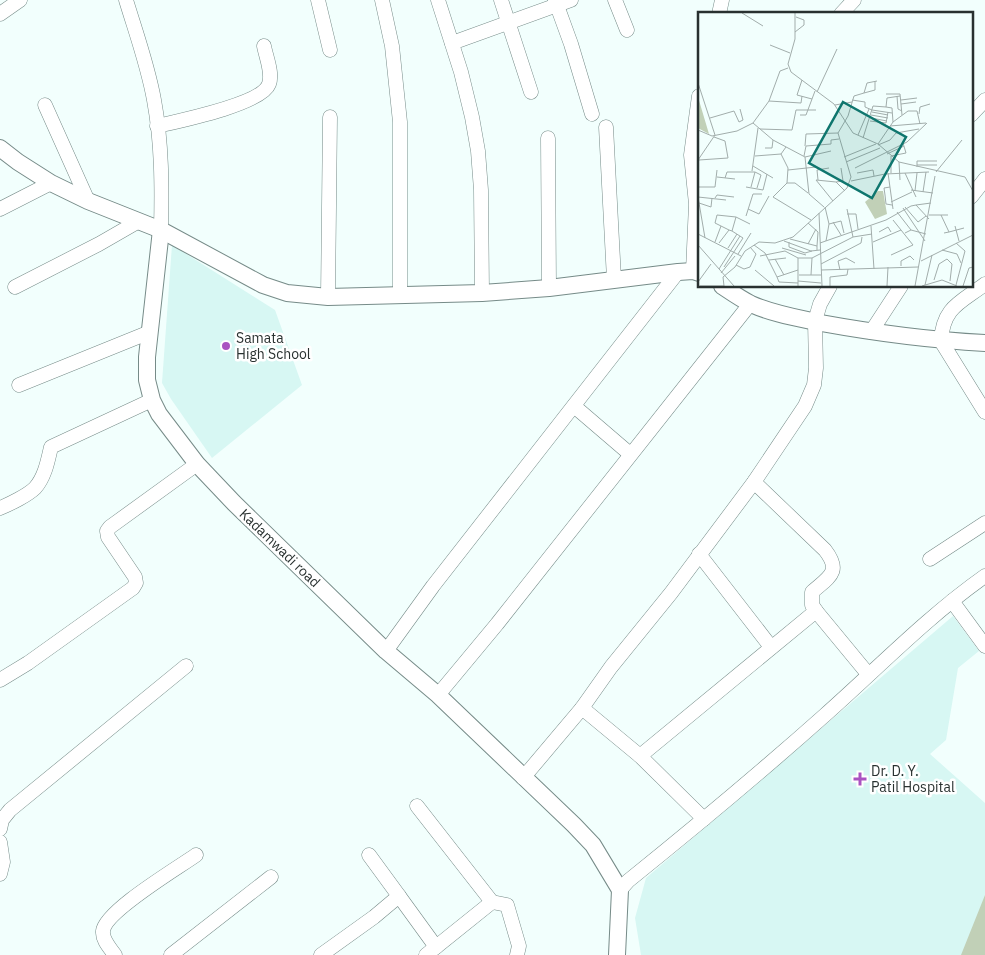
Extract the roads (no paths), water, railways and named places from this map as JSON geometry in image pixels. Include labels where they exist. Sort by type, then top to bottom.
[{"type":"street","points":[[0,14],[20,0]]},
{"type":"street","points":[[126,0],[154,100],[161,158],[161,230]]},
{"type":"street","points":[[320,0],[330,50]]},
{"type":"street","points":[[382,0],[392,46],[400,122],[400,294]]},
{"type":"street","points":[[500,0],[531,92]]},
{"type":"street","points":[[452,43],[556,2],[571,0]]},
{"type":"street","points":[[615,0],[627,30]]},
{"type":"street","points":[[843,12],[854,0]]},
{"type":"street","points":[[442,1],[472,117],[478,151],[481,190],[482,293]]},
{"type":"street","points":[[556,2],[574,52],[592,114]]},
{"type":"street","points":[[157,126],[210,113],[263,93],[270,79],[264,46]]},
{"type":"street","points":[[972,114],[985,100]]},
{"type":"street","points":[[386,651],[433,586],[574,406],[690,272],[696,204],[691,155],[692,133],[698,101]]},
{"type":"street","points":[[45,105],[88,201]]},
{"type":"street","points":[[328,297],[330,117]]},
{"type":"street","points":[[606,127],[614,279]]},
{"type":"street","points":[[548,138],[549,288]]},
{"type":"street","points":[[0,148],[51,183],[88,201],[161,230],[263,285],[287,293],[328,297],[482,293],[549,288],[614,279],[690,272]]},
{"type":"street","points":[[972,196],[985,179]]},
{"type":"street","points":[[0,209],[51,183]]},
{"type":"street","points":[[15,287],[140,221]]},
{"type":"street","name":"Kadamwadi road","points":[[161,230],[147,358],[147,380],[152,400],[159,414],[196,464],[234,503],[386,651],[438,694],[523,778],[574,825],[593,845],[620,890]]},
{"type":"street","points":[[985,284],[954,307],[946,316],[942,327],[941,341],[985,412]]},
{"type":"street","points":[[725,288],[750,304],[773,312],[815,322],[871,332],[941,341],[985,343]]},
{"type":"street","points":[[523,778],[582,708],[611,667],[670,593],[754,482],[805,406],[814,385],[816,368],[815,322],[820,304],[829,288]]},
{"type":"street","points":[[871,332],[900,288]]},
{"type":"street","points":[[438,694],[497,624],[750,304]]},
{"type":"street","points":[[19,385],[150,332]]},
{"type":"street","points":[[0,508],[35,488],[46,466],[51,447],[152,400]]},
{"type":"street","points":[[574,406],[630,454]]},
{"type":"street","points":[[0,680],[28,663],[133,588],[136,583],[135,577],[108,537],[107,531],[196,464]]},
{"type":"street","points":[[754,482],[825,550],[834,563],[834,570],[831,576],[812,592],[812,605],[868,674]]},
{"type":"street","points":[[930,559],[985,523]]},
{"type":"street","points":[[699,554],[771,647]]},
{"type":"street","points":[[617,955],[620,890],[628,880],[704,819],[816,724],[868,674],[952,601],[985,576]]},
{"type":"street","points":[[952,601],[985,646]]},
{"type":"street","points":[[640,756],[816,611]]},
{"type":"street","points":[[0,829],[2,820],[10,810],[186,666]]},
{"type":"street","points":[[582,708],[640,756],[704,819]]},
{"type":"street","points":[[417,806],[492,902],[507,906],[519,946],[517,955]]},
{"type":"street","points":[[0,842],[3,862],[0,874]]},
{"type":"street","points":[[115,955],[104,940],[105,923],[127,902],[196,855]]},
{"type":"street","points":[[369,855],[398,896],[431,951],[492,902]]},
{"type":"street","points":[[171,955],[271,878]]},
{"type":"street","points":[[321,955],[374,917],[398,896]]},
{"type":"place","name":"Samata High School","points":[[226,346]]},
{"type":"place","name":"Dr. D. Y. Patil Hospital","points":[[860,779]]}]
